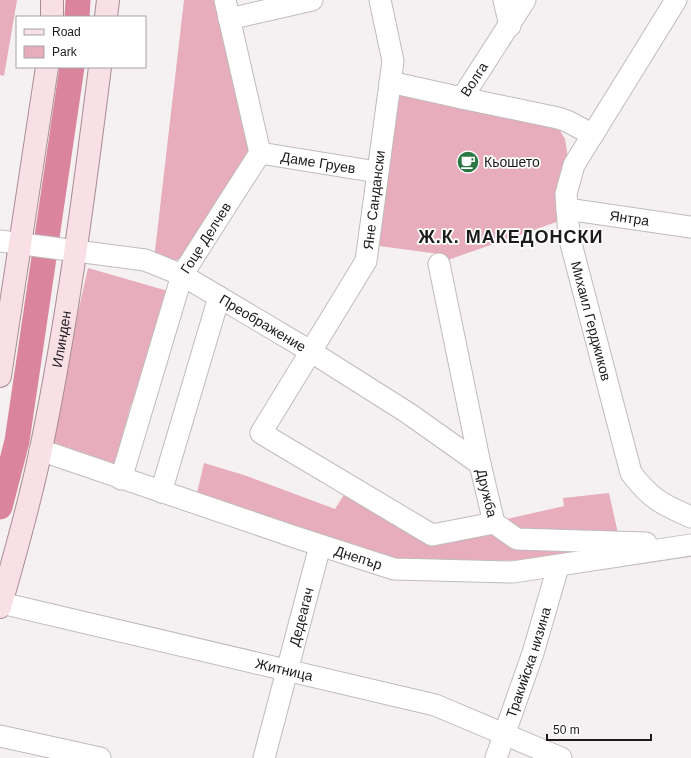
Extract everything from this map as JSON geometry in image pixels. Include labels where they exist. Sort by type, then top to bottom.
[{"type":"main road","points":[[52,0],[52,16]]},
{"type":"main road","points":[[106,16],[108,0]]},
{"type":"main road","points":[[0,376],[18,244],[47,68]]},
{"type":"main road","name":"Илинден","points":[[1,605],[40,450],[54,383],[68,251],[100,68]]},
{"type":"street","points":[[260,152],[227,9],[312,0]]},
{"type":"street","name":"Яне Сандански","points":[[380,0],[393,60],[366,261],[261,432],[432,535],[494,523]]},
{"type":"street","points":[[504,0],[510,26]]},
{"type":"street","name":"Волга","points":[[390,82],[462,98],[510,26],[525,0]]},
{"type":"street","name":"Михаил Герджиков","points":[[676,0],[574,166],[566,194],[568,236],[631,472],[645,492],[665,506],[691,517]]},
{"type":"street","points":[[462,98],[558,118],[567,121],[593,135]]},
{"type":"street","name":"Даме Груев","points":[[260,152],[377,172]]},
{"type":"street","name":"Гоце Делчев","points":[[121,479],[182,275],[260,152]]},
{"type":"street","name":"Янтра","points":[[567,209],[691,227]]},
{"type":"street","name":"Преображение","points":[[18,244],[145,260],[182,275],[310,351],[408,413],[480,464]]},
{"type":"street","name":"Дружба","points":[[439,264],[480,464],[494,523],[517,539],[691,545]]},
{"type":"street","points":[[160,492],[219,297]]},
{"type":"street","name":"Днепър","points":[[40,450],[320,546],[394,568],[513,572],[691,545]]},
{"type":"street","name":"Дедеагач","points":[[264,758],[320,546]]},
{"type":"street","name":"Тракийска низина","points":[[496,758],[506,734],[533,653],[558,566]]},
{"type":"street","name":"Житница","points":[[1,605],[435,705],[561,758]]},
{"type":"street","points":[[0,736],[100,758]]},
{"type":"green space","points":[[0,0],[17,0],[4,76],[0,75]]},
{"type":"green space","points":[[184,0],[217,0],[251,150],[181,259],[170,261],[157,256],[155,251]]},
{"type":"green space","points":[[394,85],[555,122],[565,139],[569,164],[562,220],[442,262],[439,254],[372,245]]},
{"type":"green space","points":[[88,268],[168,291],[139,406],[131,404],[115,464],[49,441]]},
{"type":"green space","points":[[204,463],[247,476],[335,509],[345,493],[430,544],[496,529],[647,546],[529,560],[408,563],[197,493]]},
{"type":"green space","points":[[609,493],[619,538],[521,536],[503,520],[564,506],[563,498]]},
{"type":"waterway","points":[[77,16],[78,0]]},
{"type":"waterway","points":[[0,507],[17,441],[72,68]]},
{"type":"place","name":"Кьошето","points":[[468,162]]},
{"type":"district","name":"Ж.К. МАКЕДОНСКИ","points":[[511,237]]}]
